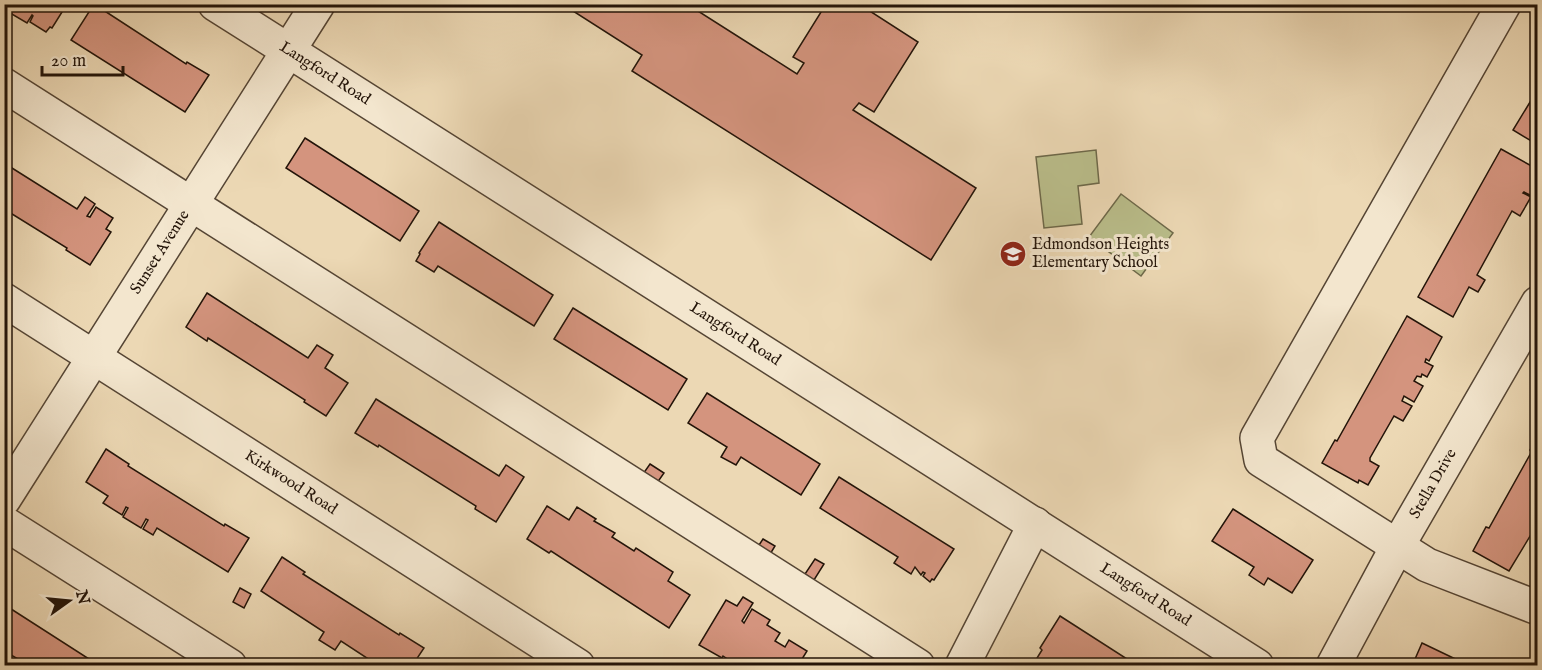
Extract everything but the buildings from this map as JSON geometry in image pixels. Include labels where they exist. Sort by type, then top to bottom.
[{"type":"street","name":"Langford Road","points":[[214,4],[1257,666]]},
{"type":"street","name":"Sunset Avenue","points":[[4,500],[318,4]]},
{"type":"street","points":[[1504,4],[1257,438],[1261,460],[1397,547],[1427,565],[1538,608]]},
{"type":"street","points":[[4,85],[918,666]]},
{"type":"street","name":"Kirkwood Road","points":[[4,300],[578,666]]},
{"type":"street","name":"Stella Drive","points":[[1333,666],[1397,547],[1535,311]]},
{"type":"street","points":[[4,523],[230,666]]},
{"type":"street","points":[[962,666],[1035,524]]},
{"type":"green space","points":[[1096,150],[1099,183],[1078,186],[1082,224],[1044,228],[1036,157]]},
{"type":"green space","points":[[1121,194],[1173,233],[1141,276],[1089,237]]},
{"type":"place","name":"Edmondson Heights Elementary School","points":[[1013,254]]}]
